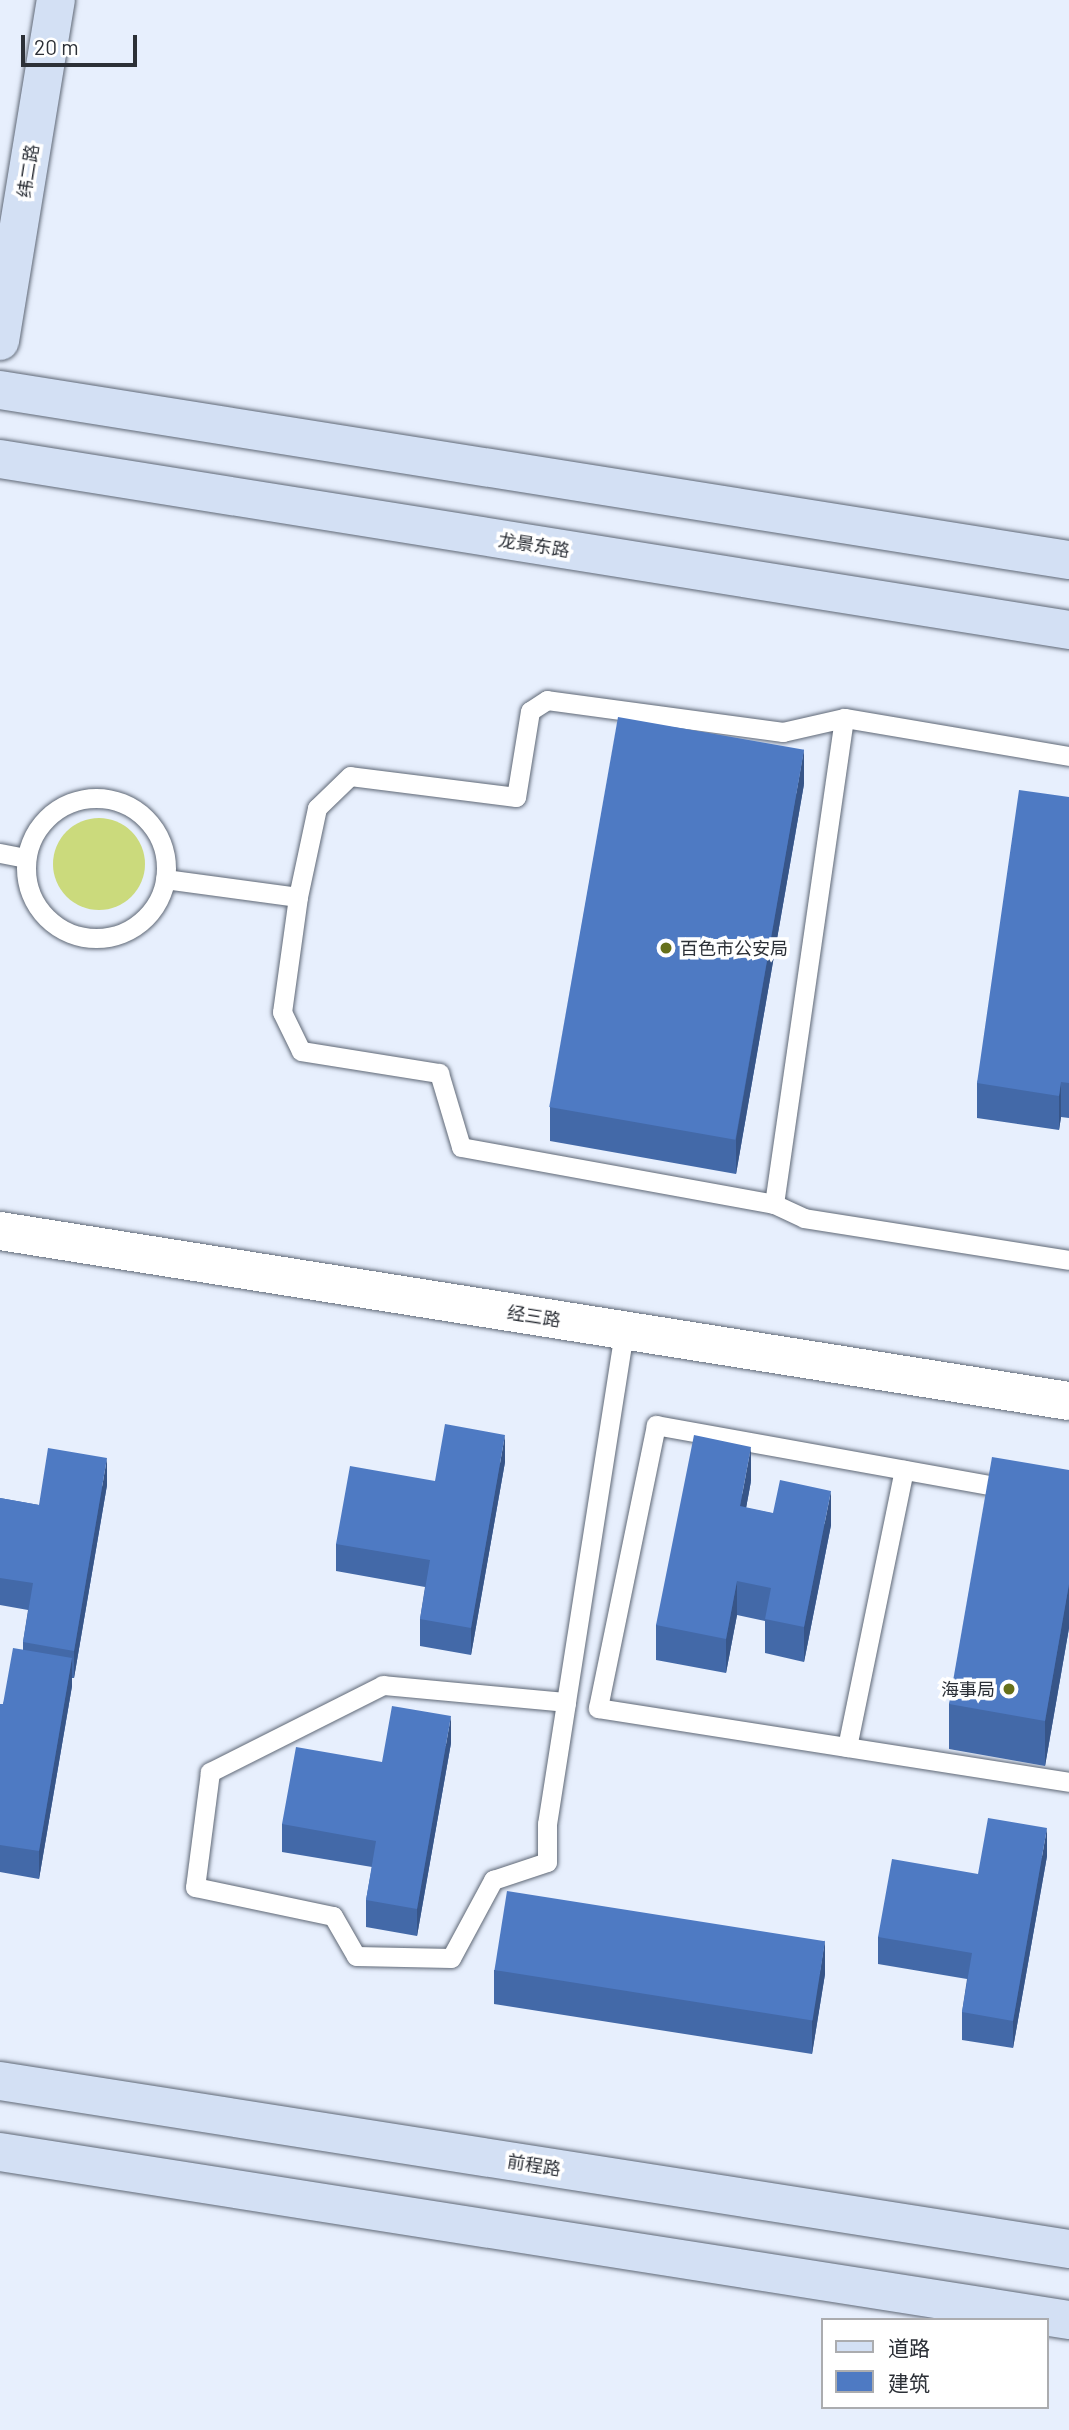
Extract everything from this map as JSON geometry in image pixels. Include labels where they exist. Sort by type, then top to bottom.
[{"type":"main road","name":"纬二路","points":[[0,341],[56,0]]},
{"type":"main road","points":[[0,390],[1069,560]]},
{"type":"main road","name":"龙景东路","points":[[0,459],[1069,630]]},
{"type":"main road","name":"前程路","points":[[0,2081],[1069,2249]]},
{"type":"main road","points":[[0,2152],[1069,2320]]},
{"type":"street","name":"经三路","points":[[0,1231],[1069,1401]]},
{"type":"lane","points":[[1069,756],[844,718],[783,732],[547,700],[530,711],[516,797],[350,776],[317,808],[298,897],[282,1012],[301,1051],[439,1073],[461,1147],[774,1204],[804,1218],[1069,1260]]},
{"type":"lane","points":[[774,1204],[844,718]]},
{"type":"lane","points":[[80,799],[116,800],[148,819],[158,834],[165,851],[165,879],[154,909],[139,924],[121,934],[80,937],[45,916],[33,899],[26,858],[38,829],[60,807],[80,799]]},
{"type":"lane","points":[[0,853],[26,858]]},
{"type":"lane","points":[[165,879],[298,897]]},
{"type":"lane","points":[[566,1702],[383,1685],[210,1772],[195,1887],[333,1916],[356,1956],[451,1958],[493,1880],[547,1862],[547,1824],[624,1330]]},
{"type":"lane","points":[[1028,1492],[656,1425],[598,1708],[1069,1782]]},
{"type":"lane","points":[[846,1747],[904,1470]]},
{"type":"green space","points":[[90,818],[108,818],[125,825],[138,838],[145,855],[145,873],[138,890],[125,903],[108,910],[90,910],[73,903],[60,890],[53,873],[53,855],[60,838],[73,825]]},
{"type":"building","points":[[618,717],[804,750],[735,1140],[549,1107]]},
{"type":"building","points":[[1019,790],[1069,797],[1069,1083],[1061,1082],[1059,1096],[977,1083]]},
{"type":"building","points":[[445,1424],[505,1435],[471,1628],[420,1619],[430,1560],[336,1544],[350,1466],[435,1481]]},
{"type":"building","points":[[694,1435],[751,1447],[740,1506],[773,1513],[780,1480],[831,1491],[804,1627],[765,1619],[771,1588],[737,1581],[726,1639],[656,1625]]},
{"type":"building","points":[[48,1448],[107,1458],[74,1651],[23,1642],[33,1583],[0,1578],[0,1498],[39,1505]]},
{"type":"building","name":"海事局","points":[[992,1457],[1069,1470],[1069,1584],[1045,1721],[949,1704]]},
{"type":"building","points":[[13,1648],[72,1658],[39,1851],[0,1845],[0,1704],[3,1704]]},
{"type":"building","points":[[392,1706],[451,1716],[417,1909],[366,1900],[376,1841],[282,1824],[296,1747],[382,1762]]},
{"type":"building","points":[[988,1818],[1047,1828],[1013,2021],[962,2012],[972,1953],[878,1937],[892,1859],[978,1874]]},
{"type":"building","points":[[507,1891],[825,1941],[813,2020],[494,1970]]},
{"type":"place","name":"百色市公安局","points":[[666,948]]},
{"type":"place","name":"海事局","points":[[1009,1689]]}]
